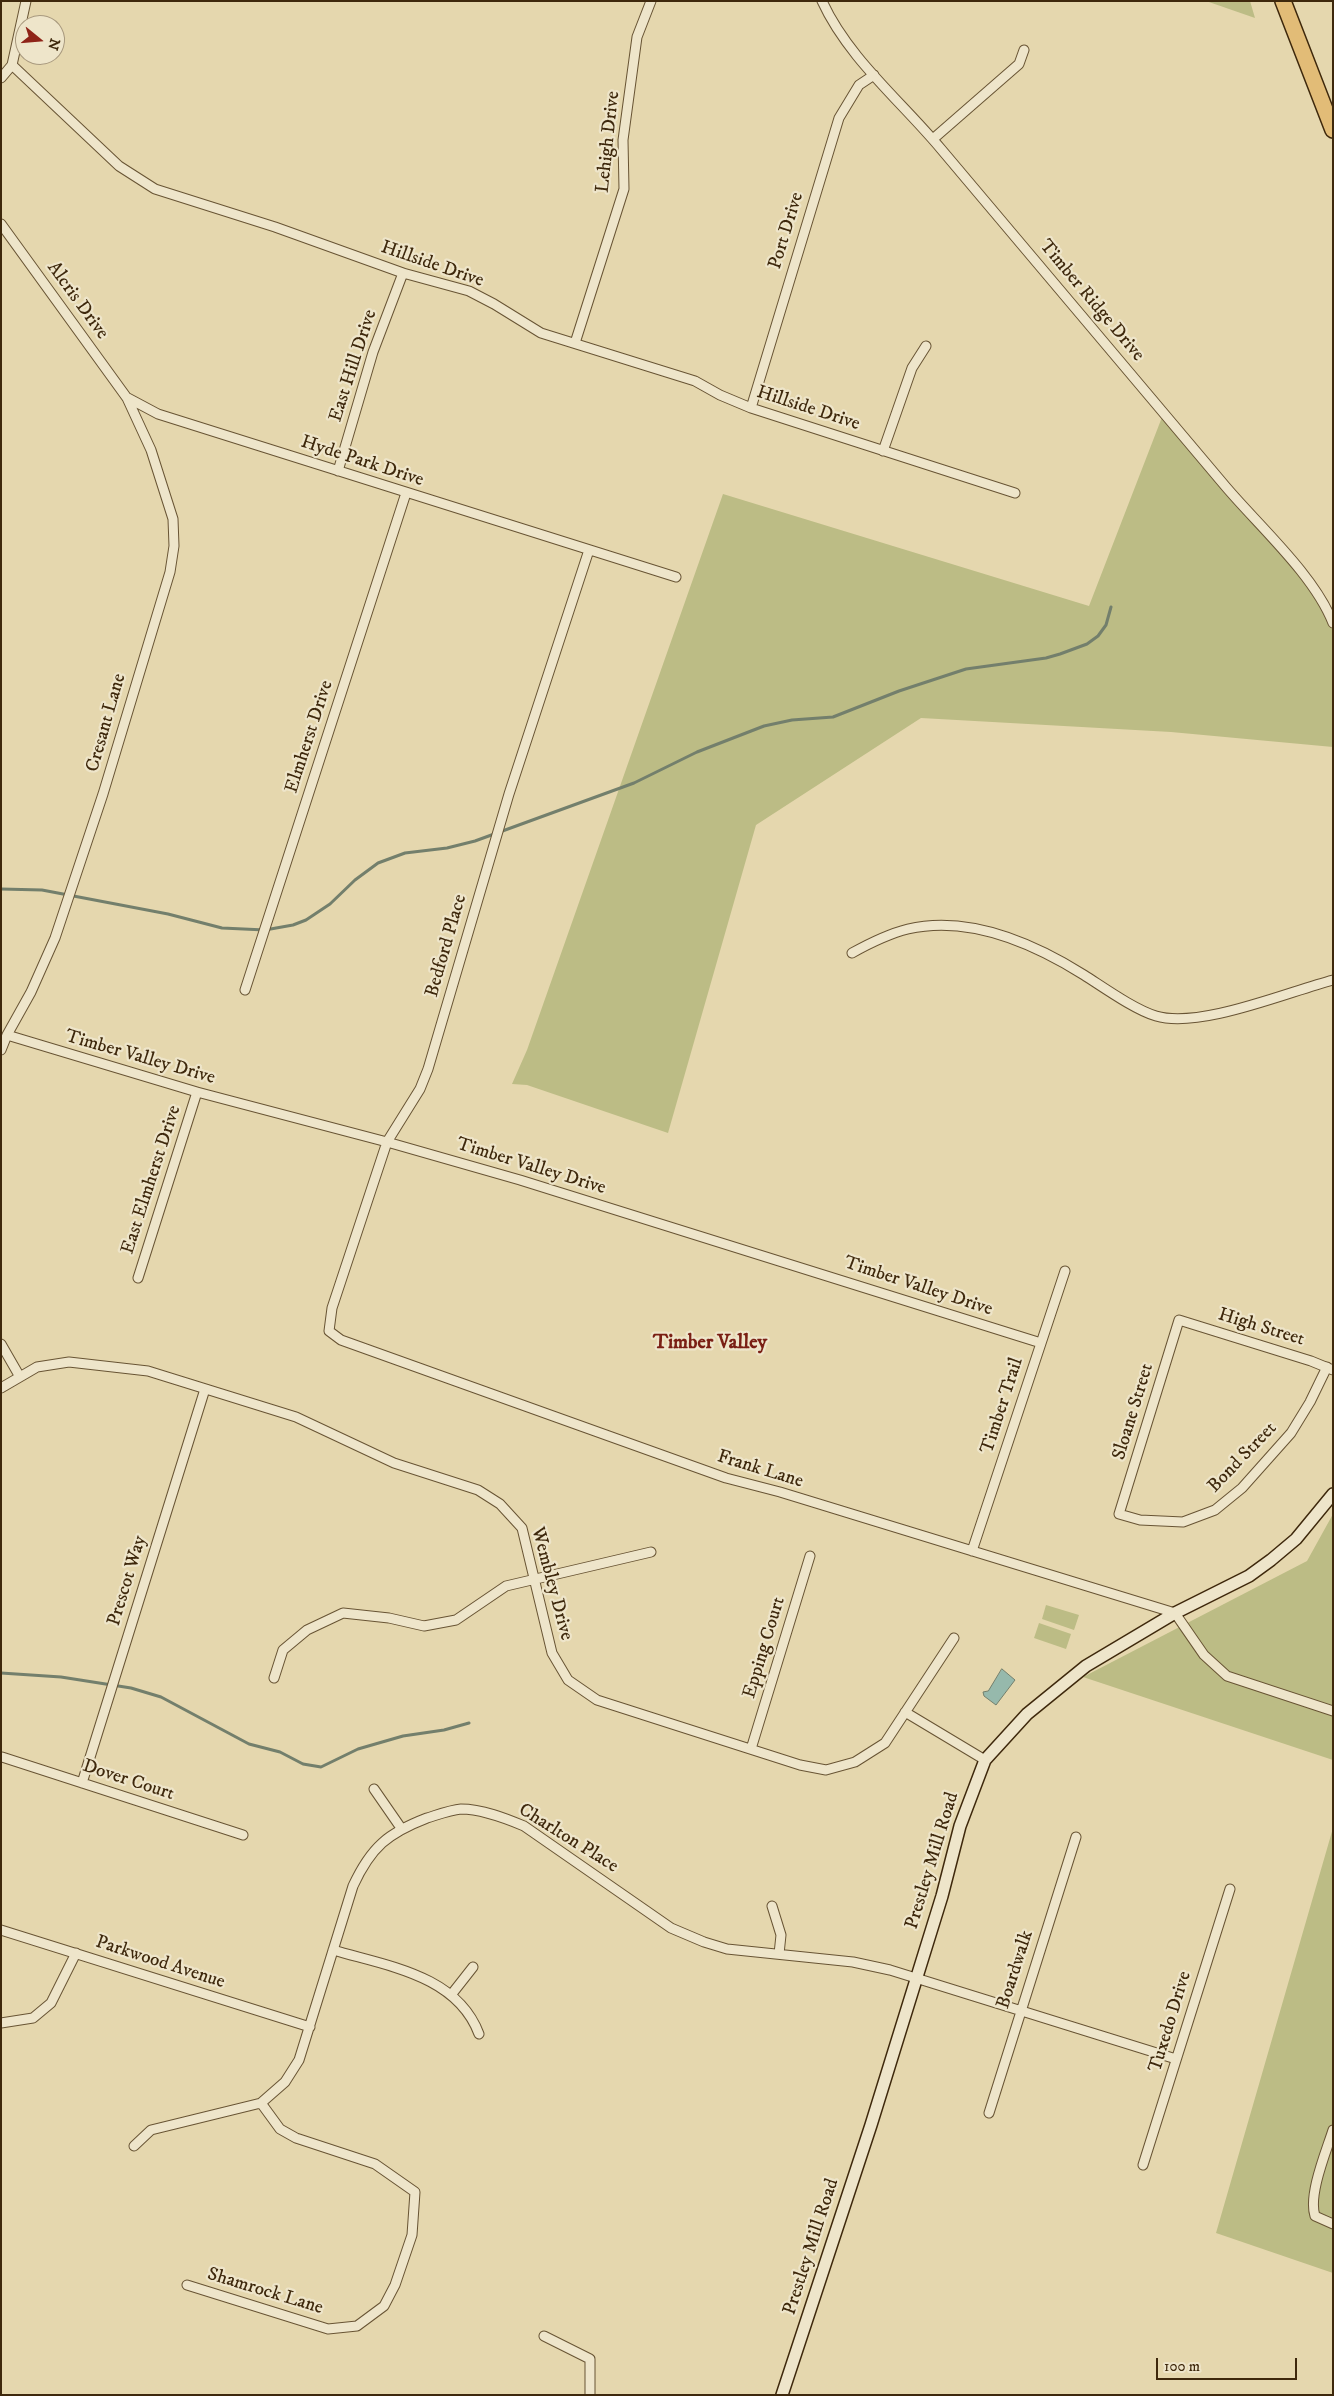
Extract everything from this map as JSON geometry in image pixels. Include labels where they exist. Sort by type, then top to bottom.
[{"type":"highway","points":[[1283,1],[1333,130]]},
{"type":"street","points":[[1,78],[12,65],[26,1]]},
{"type":"street","name":"Lehigh Drive","points":[[575,343],[624,189],[623,140],[637,37],[651,1]]},
{"type":"street","name":"Timber Ridge Drive","points":[[822,1],[834,23],[874,75],[933,139],[1253,518],[1312,584],[1328,610],[1333,623]]},
{"type":"street","points":[[933,139],[1019,64],[1024,50]]},
{"type":"street","name":"Hillside Drive","points":[[12,65],[119,166],[155,189],[275,227],[403,273],[469,291],[494,304],[540,333],[695,381],[720,395],[751,408],[1015,493]]},
{"type":"street","name":"Port Drive","points":[[751,408],[838,118],[859,85],[874,75]]},
{"type":"street","name":"Alcris Drive","points":[[1,224],[127,398]]},
{"type":"street","name":"East Hill Drive","points":[[338,471],[373,352],[403,273]]},
{"type":"street","points":[[883,451],[912,368],[926,346]]},
{"type":"street","name":"Hyde Park Drive","points":[[127,398],[158,414],[676,577]]},
{"type":"street","name":"Cresant Lane","points":[[1,1050],[6,1035],[31,992],[55,938],[103,794],[170,572],[174,546],[173,519],[152,450],[127,398]]},
{"type":"street","name":"Elmherst Drive","points":[[245,990],[406,493]]},
{"type":"street","name":"Bedford Place","points":[[341,1340],[329,1331],[332,1308],[387,1142],[420,1089],[428,1069],[509,794],[589,550]]},
{"type":"street","points":[[852,953],[879,938],[908,929],[933,926],[967,928],[992,933],[1049,954],[1156,1016],[1181,1019],[1211,1016],[1333,980]]},
{"type":"street","name":"Timber Valley Drive","points":[[6,1035],[197,1092],[530,1182],[1041,1343]]},
{"type":"street","name":"East Elmherst Drive","points":[[138,1278],[197,1092]]},
{"type":"street","name":"Timber Trail","points":[[972,1551],[1065,1271]]},
{"type":"street","name":"High Street","points":[[1179,1320],[1330,1369]]},
{"type":"street","name":"Sloane Street","points":[[1119,1514],[1179,1320]]},
{"type":"street","name":"Frank Lane","points":[[341,1340],[726,1478],[1175,1613]]},
{"type":"street","points":[[1,1344],[20,1377]]},
{"type":"street","name":"Wembley Drive","points":[[1,1388],[37,1367],[69,1362],[148,1371],[296,1417],[394,1463],[478,1490],[500,1504],[522,1528],[552,1653],[568,1680],[597,1700],[800,1765],[826,1770],[855,1762],[885,1743],[954,1638]]},
{"type":"street","name":"Bond Street","points":[[1119,1514],[1140,1520],[1183,1522],[1216,1510],[1242,1488],[1292,1433],[1330,1369]]},
{"type":"street","name":"Prescot Way","points":[[82,1783],[205,1389]]},
{"type":"street","name":"Prestley Mill Road","points":[[782,2395],[871,2125],[942,1896],[960,1826],[985,1760],[1028,1714],[1086,1666],[1175,1613],[1249,1576],[1271,1560],[1296,1539],[1333,1494]]},
{"type":"street","points":[[274,1678],[283,1650],[307,1630],[343,1613],[389,1618],[424,1626],[456,1620],[506,1586],[651,1552]]},
{"type":"street","name":"Epping Court","points":[[751,1749],[810,1556]]},
{"type":"street","points":[[1175,1613],[1204,1655],[1227,1676],[1333,1711]]},
{"type":"street","points":[[905,1712],[985,1760]]},
{"type":"street","name":"Dover Court","points":[[2,1757],[243,1835]]},
{"type":"street","points":[[374,1789],[401,1828]]},
{"type":"street","name":"Charlton Place","points":[[134,2146],[151,2130],[261,2103],[285,2082],[299,2060],[352,1886],[360,1870],[374,1849],[401,1828],[460,1809],[505,1818],[524,1826],[671,1928],[727,1949],[854,1962],[916,1977],[1176,2059]]},
{"type":"street","name":"Boardwalk","points":[[989,2113],[1076,1837]]},
{"type":"street","name":"Tuxedo Drive","points":[[1143,2166],[1230,1889]]},
{"type":"street","points":[[772,1906],[782,1935],[779,1954]]},
{"type":"street","name":"Parkwood Avenue","points":[[1,1930],[310,2027]]},
{"type":"street","points":[[333,1950],[426,1978],[450,1995],[473,2018],[479,2034]]},
{"type":"street","points":[[1,2023],[33,2018],[51,2002],[76,1953]]},
{"type":"street","points":[[450,1995],[473,1967]]},
{"type":"street","name":"Shamrock Lane","points":[[187,2285],[328,2329],[357,2326],[384,2306],[395,2285],[412,2235],[415,2192],[375,2164],[296,2138],[280,2129],[261,2103]]},
{"type":"street","points":[[1333,2130],[1321,2167],[1312,2208],[1315,2216],[1333,2224]]},
{"type":"street","points":[[544,2336],[590,2358],[590,2395]]},
{"type":"green space","points":[[1206,1],[1250,1],[1255,18]]},
{"type":"green space","points":[[1164,412],[1312,584],[1333,626],[1333,747],[1171,732],[921,718],[756,825],[668,1133],[527,1085],[512,1084],[527,1050],[723,494],[1089,606]]},
{"type":"green space","points":[[1333,1514],[1333,1760],[1083,1677],[1307,1561]]},
{"type":"green space","points":[[1046,1605],[1079,1615],[1074,1630],[1042,1619]]},
{"type":"green space","points":[[1039,1623],[1071,1634],[1066,1649],[1034,1638]]},
{"type":"green space","points":[[1333,1828],[1333,2273],[1216,2233]]},
{"type":"shaded area","points":[[1002,1669],[1015,1680],[996,1705],[984,1696],[983,1692],[988,1691]]},
{"type":"waterway","points":[[1,889],[42,890],[168,914],[222,928],[265,930],[293,925],[306,920],[330,904],[355,880],[378,863],[405,853],[447,848],[475,841],[634,783],[697,752],[764,726],[792,720],[833,717],[899,691],[966,669],[1046,658],[1060,654],[1087,644],[1098,636],[1106,625],[1111,607]]},
{"type":"waterway","points":[[1,1673],[61,1677],[131,1688],[161,1697],[249,1744],[280,1752],[303,1764],[321,1767],[358,1749],[403,1736],[444,1730],[469,1723]]},
{"type":"district","name":"Timber Valley","points":[[710,1344]]}]
